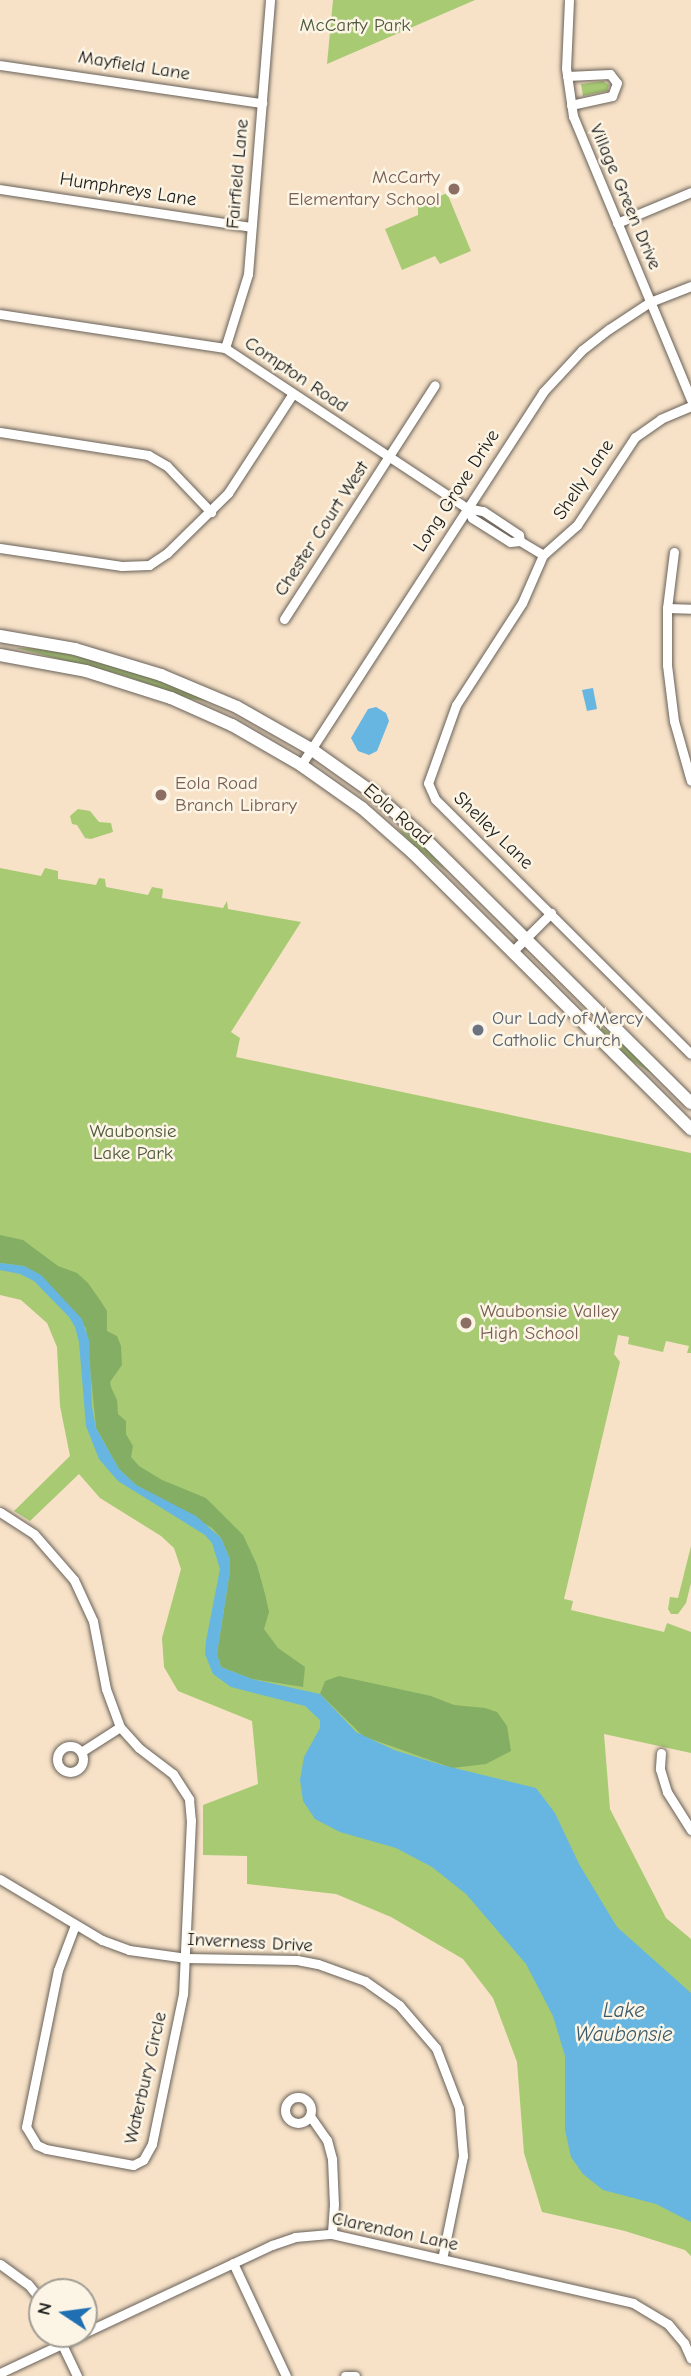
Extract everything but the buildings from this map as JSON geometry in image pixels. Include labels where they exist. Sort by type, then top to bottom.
[{"type":"main road","name":"Eola Road","points":[[0,636],[75,649],[162,675],[237,707],[311,749],[401,816],[691,1102]]},
{"type":"main road","name":"Eola Road","points":[[0,654],[86,671],[171,698],[232,725],[301,765],[374,818],[513,951],[691,1129]]},
{"type":"street","name":"Fairfield Lane","points":[[225,348],[246,285],[270,0]]},
{"type":"street","name":"Village Green Drive","points":[[569,0],[567,76],[571,105],[583,142],[691,400]]},
{"type":"street","name":"Mayfield Lane","points":[[0,65],[262,103]]},
{"type":"street","points":[[567,76],[610,74],[617,83],[612,96],[571,105]]},
{"type":"street","name":"Humphreys Lane","points":[[0,189],[251,227]]},
{"type":"street","points":[[617,223],[691,191]]},
{"type":"street","name":"Long Grove Drive","points":[[301,765],[553,380],[593,341],[650,302],[691,286]]},
{"type":"street","name":"Compton Road","points":[[0,314],[225,348],[292,395],[467,508],[483,511],[519,534],[520,541],[543,555]]},
{"type":"street","name":"Chester Court West","points":[[284,619],[435,385]]},
{"type":"street","points":[[0,548],[136,567],[149,565],[167,553],[211,512],[238,480],[292,395]]},
{"type":"street","name":"Shelly Lane","points":[[543,555],[577,525],[635,437],[660,419],[691,406]]},
{"type":"street","points":[[0,432],[148,455],[167,466],[211,512]]},
{"type":"street","points":[[674,552],[667,608],[670,695],[680,748],[691,781]]},
{"type":"street","name":"Shelley Lane","points":[[543,555],[522,603],[456,705],[428,783],[435,799],[691,1054]]},
{"type":"street","points":[[667,608],[691,609]]},
{"type":"street","points":[[513,951],[551,913]]},
{"type":"street","points":[[0,1511],[34,1534],[74,1580],[93,1621],[106,1689],[120,1727],[139,1748],[173,1774],[189,1799],[191,1820],[186,1958]]},
{"type":"street","points":[[81,1752],[120,1727]]},
{"type":"street","points":[[661,1753],[660,1769],[667,1792],[691,1830]]},
{"type":"street","name":"Inverness Drive","points":[[0,1879],[102,1940],[129,1950],[186,1958],[297,1960],[340,1970],[378,1989],[421,2028],[436,2048],[450,2078],[462,2126],[461,2175],[442,2259]]},
{"type":"street","name":"Waterbury Circle","points":[[75,1924],[58,1970],[27,2115],[26,2127],[30,2137],[37,2145],[46,2148],[123,2165],[133,2165],[148,2154],[183,1994],[186,1958]]},
{"type":"street","points":[[310,2116],[327,2140],[332,2159],[332,2234]]},
{"type":"street","name":"Clarendon Lane","points":[[98,2327],[295,2237],[332,2234],[633,2303],[668,2324],[684,2343],[691,2359]]},
{"type":"street","points":[[233,2263],[286,2376]]},
{"type":"street","points":[[0,2264],[28,2284]]},
{"type":"street","name":"Clarendon Lane","points":[[0,2372],[53,2348]]},
{"type":"street","points":[[64,2348],[77,2376]]},
{"type":"street","points":[[345,2376],[355,2376]]},
{"type":"green space","name":"McCarty Park","points":[[333,0],[475,0],[327,64]]},
{"type":"green space","points":[[603,81],[609,85],[607,91],[583,96],[581,84]]},
{"type":"green space","points":[[447,193],[471,251],[440,264],[435,256],[402,270],[385,229],[418,215],[418,206]]},
{"type":"green space","points":[[16,648],[46,649],[89,659],[152,678],[213,702],[191,699],[122,675]]},
{"type":"green space","points":[[78,809],[90,811],[99,822],[111,823],[113,832],[91,839],[85,838],[77,825],[72,824],[70,816]]},
{"type":"green space","points":[[396,827],[421,843],[446,871],[418,849]]},
{"type":"green space","name":"Waubonsie Lake Park","points":[[0,868],[41,876],[45,868],[58,871],[58,879],[96,885],[99,878],[105,879],[106,887],[148,895],[152,887],[163,889],[162,898],[223,908],[227,901],[228,909],[301,922],[231,1032],[240,1038],[236,1057],[691,1153],[691,1353],[687,1353],[689,1346],[666,1341],[663,1352],[628,1344],[629,1337],[618,1335],[614,1354],[620,1362],[564,1599],[573,1601],[571,1610],[664,1632],[667,1623],[691,1632],[691,1753],[604,1734],[610,1809],[666,1918],[691,1939],[691,2256],[685,2250],[625,2231],[542,2212],[524,2153],[517,2062],[493,1998],[463,1959],[391,1917],[336,1894],[247,1884],[247,1856],[203,1855],[203,1805],[258,1784],[252,1721],[178,1691],[164,1667],[162,1638],[181,1569],[174,1548],[161,1536],[100,1498],[79,1474],[30,1521],[14,1511],[70,1456],[60,1406],[57,1347],[47,1323],[21,1300],[0,1295]]},
{"type":"green space","points":[[592,1020],[618,1039],[657,1077],[628,1058]]},
{"type":"green space","points":[[0,1235],[23,1240],[58,1266],[77,1273],[100,1300],[107,1311],[107,1331],[117,1336],[121,1346],[122,1365],[110,1382],[117,1400],[118,1414],[126,1421],[126,1434],[133,1446],[131,1457],[139,1466],[162,1480],[206,1498],[243,1535],[257,1565],[265,1594],[269,1612],[264,1629],[278,1648],[305,1667],[303,1687],[252,1679],[221,1667],[217,1654],[230,1559],[221,1538],[212,1528],[136,1485],[119,1469],[96,1428],[86,1328],[24,1266],[0,1263]]},
{"type":"green space","points":[[691,1546],[691,1583],[686,1603],[678,1614],[671,1614],[668,1609],[670,1597],[678,1598]]},
{"type":"green space","points":[[339,1676],[431,1696],[454,1705],[497,1712],[507,1726],[511,1751],[486,1764],[452,1768],[363,1736],[320,1694],[325,1681]]},
{"type":"water","points":[[593,688],[597,709],[587,711],[582,690]]},
{"type":"water","points":[[376,707],[386,713],[389,721],[377,751],[369,755],[358,751],[351,738],[368,709]]},
{"type":"water","name":"Lake Waubonsie","points":[[0,1263],[24,1266],[41,1275],[82,1319],[89,1340],[92,1407],[96,1428],[119,1469],[136,1485],[196,1516],[221,1538],[230,1559],[230,1571],[217,1654],[221,1667],[252,1679],[320,1694],[356,1732],[394,1750],[536,1788],[555,1813],[579,1864],[617,1927],[691,1993],[691,2222],[656,2204],[603,2190],[583,2174],[571,2157],[565,2130],[565,2056],[553,2016],[526,1964],[466,1894],[432,1867],[396,1848],[340,1832],[315,1819],[303,1801],[300,1780],[304,1757],[320,1728],[320,1720],[305,1706],[231,1687],[213,1674],[205,1654],[220,1569],[212,1543],[205,1535],[118,1481],[99,1459],[86,1426],[79,1342],[75,1327],[69,1317],[34,1281],[20,1274],[0,1270]]},
{"type":"place","name":"McCarty Elementary School","points":[[454,189]]},
{"type":"place","name":"Eola Road Branch Library","points":[[161,795]]},
{"type":"place","name":"Our Lady of Mercy Catholic Church","points":[[478,1030]]},
{"type":"place","name":"Waubonsie Valley High School","points":[[466,1323]]}]
